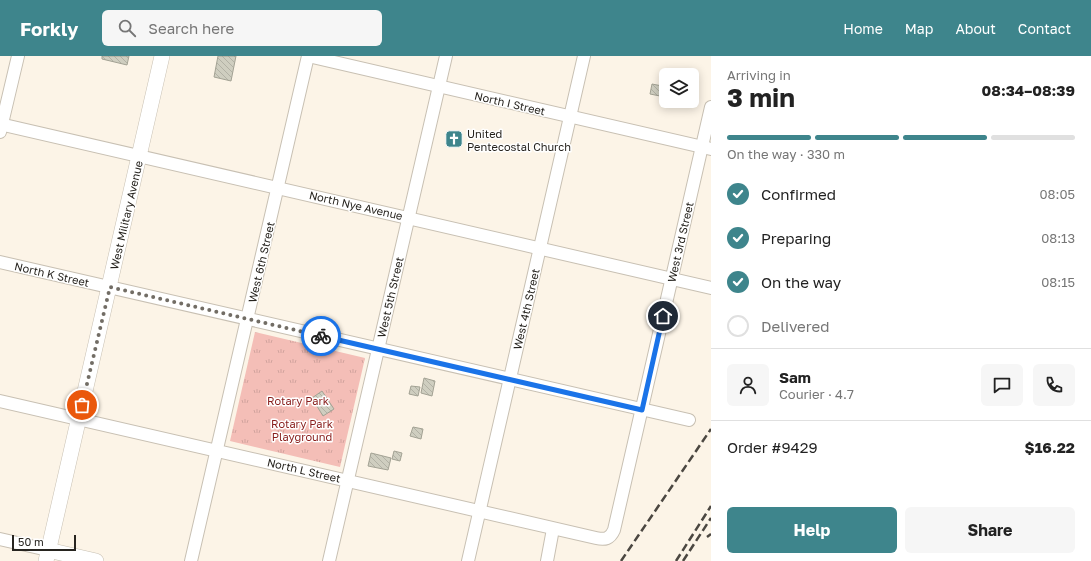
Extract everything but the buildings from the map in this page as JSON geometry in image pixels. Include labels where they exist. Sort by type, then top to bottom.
[{"type":"main road","name":"West Military Avenue","points":[[47,555],[110,287],[162,56]]},
{"type":"main road","points":[[47,555],[96,561]]},
{"type":"street","points":[[1,127],[18,56]]},
{"type":"street","name":"North I Street","points":[[308,56],[706,148]]},
{"type":"street","name":"West 6th Street","points":[[191,561],[308,56]]},
{"type":"street","name":"West 5th Street","points":[[329,561],[446,56]]},
{"type":"street","name":"West 4th Street","points":[[468,561],[584,56]]},
{"type":"street","name":"West 3rd Street","points":[[608,539],[611,537],[614,530],[671,278],[706,148],[711,106]]},
{"type":"street","name":"North Nye Avenue","points":[[1,127],[278,187],[711,288]]},
{"type":"street","name":"North K Street","points":[[0,262],[378,350],[689,420]]},
{"type":"street","name":"North L Street","points":[[0,401],[348,480],[553,529],[608,539]]},
{"type":"street","points":[[547,561],[553,529]]},
{"type":"street","points":[[0,539],[47,555]]},
{"type":"green space","name":"Rotary Park","points":[[255,332],[365,358],[340,467],[230,441]]},
{"type":"green space","points":[[323,429],[341,433],[337,451],[319,447]]},
{"type":"railway","points":[[621,561],[711,429]]},
{"type":"railway","points":[[676,561],[711,506]]},
{"type":"railway","points":[[683,561],[711,518]]},
{"type":"railway","points":[[707,537],[711,534]]},
{"type":"way so far","points":[[82,405],[110,287],[321,336]]},
{"type":"place","name":"United Pentecostal Church","points":[[454,139]]},
{"type":"route","points":[[321,336],[642,410],[663,316]]},
{"type":"park label","name":"Rotary Park Playground","points":[[302,429]]}]
